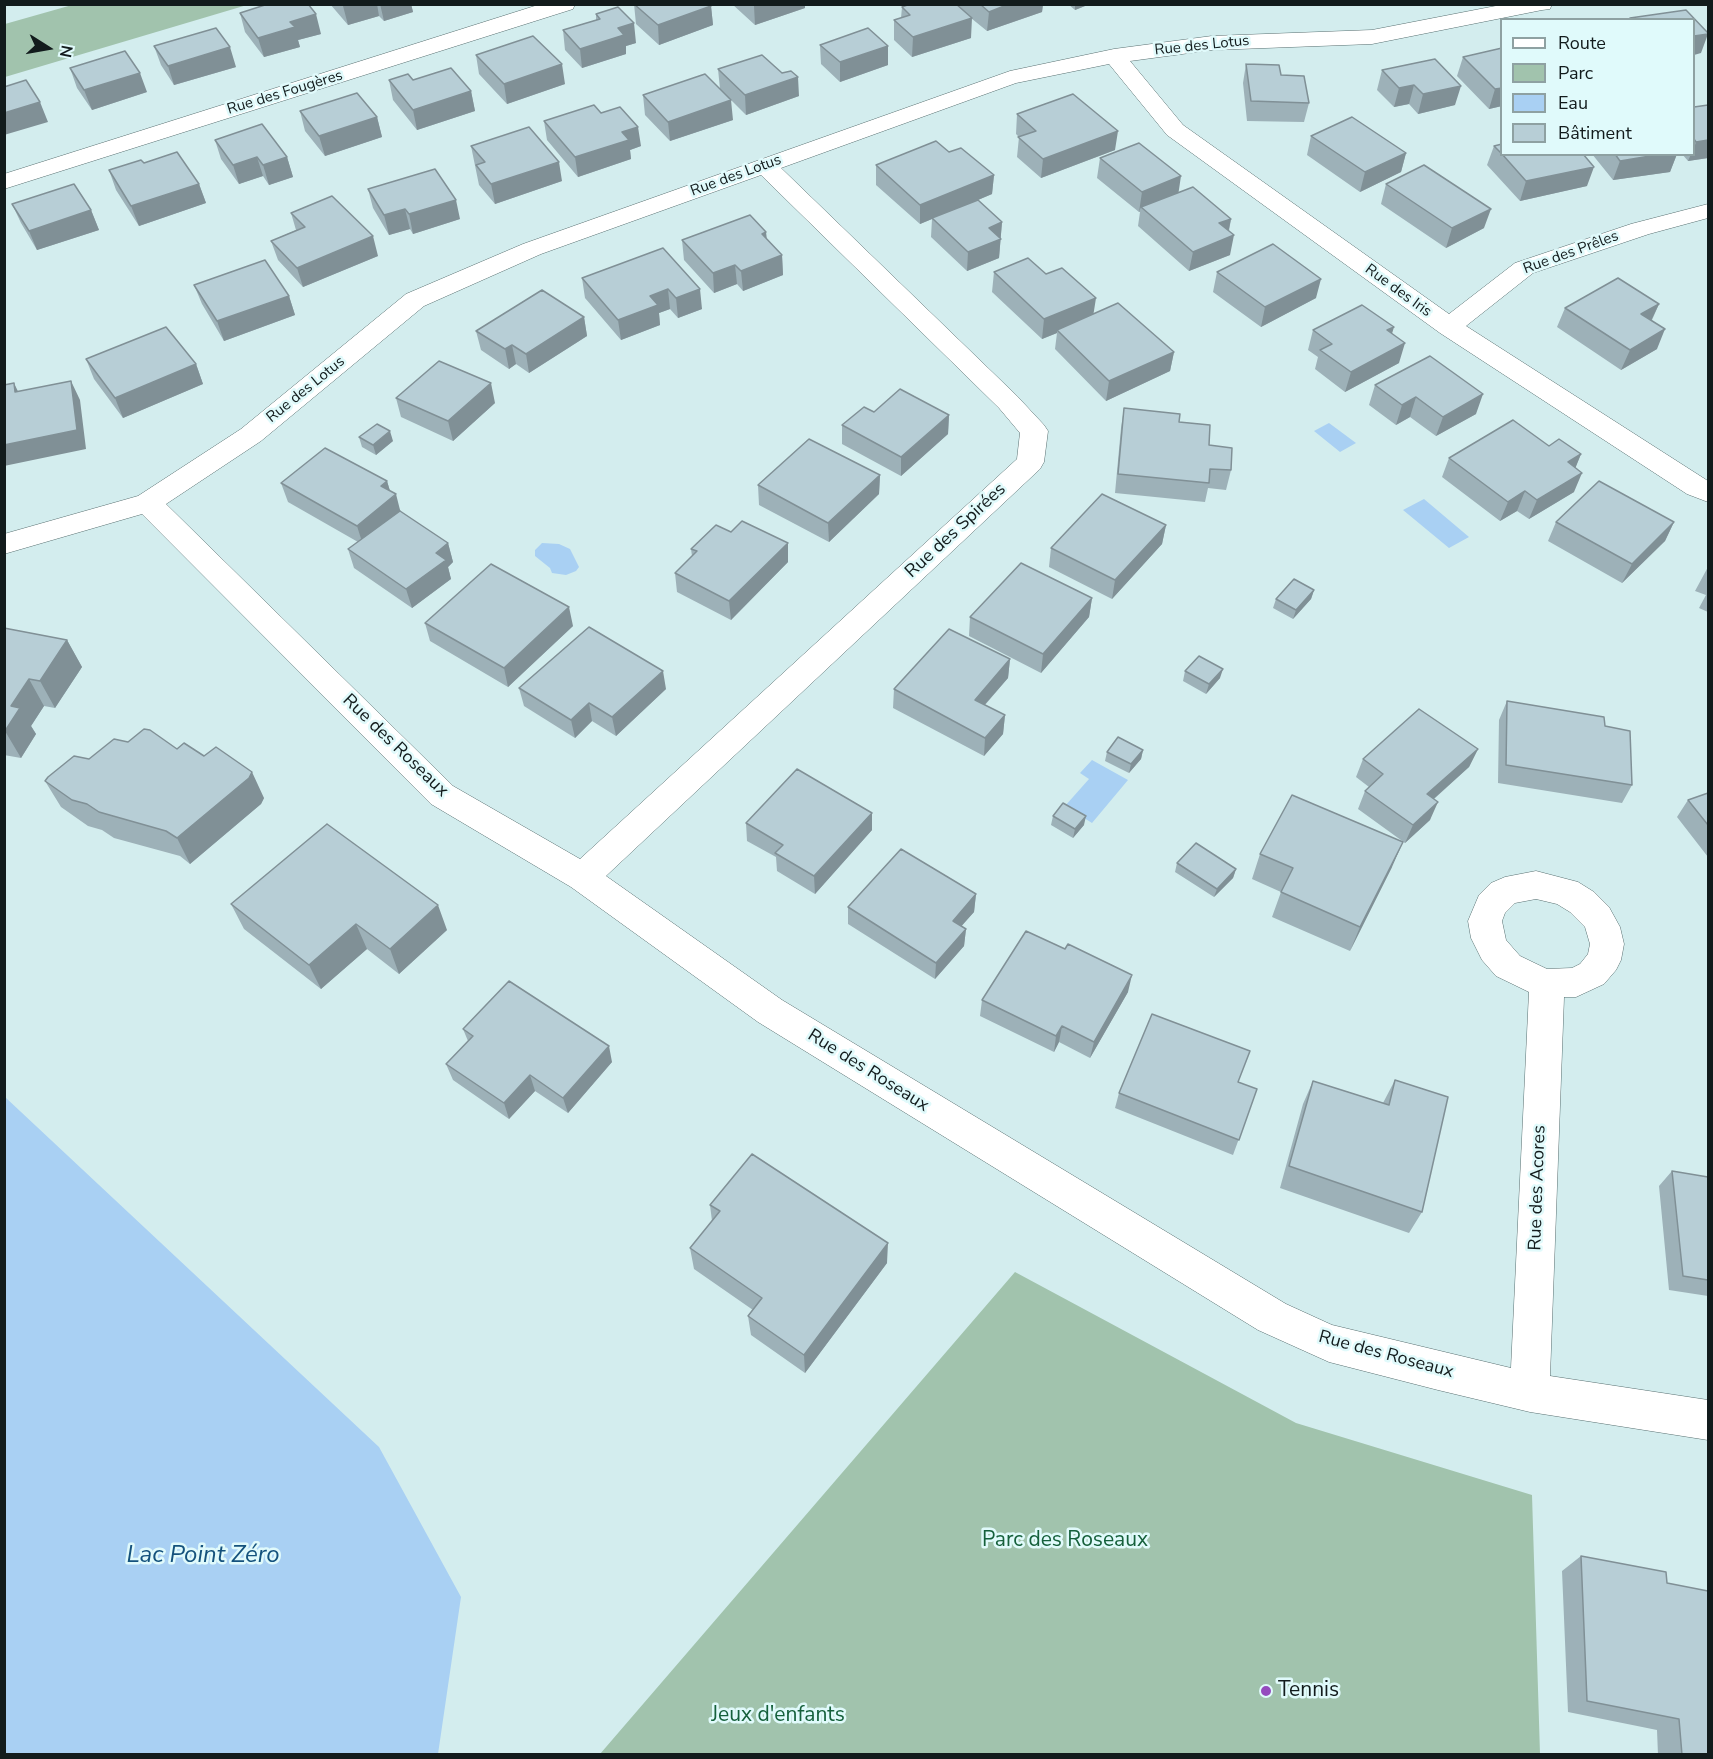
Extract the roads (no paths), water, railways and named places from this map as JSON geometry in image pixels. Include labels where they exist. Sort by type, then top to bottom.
[{"type":"street","name":"Rue des Fougères","points":[[4,182],[565,4]]},
{"type":"street","name":"Rue des Lotus","points":[[4,544],[148,503],[251,435],[415,300],[532,249],[1010,78],[1114,56],[1212,42],[1372,37],[1417,20],[1542,4]]},
{"type":"street","name":"Rue des Iris","points":[[1114,56],[1175,130],[1449,327],[1697,488],[1708,492]]},
{"type":"street","name":"Rue des Spirées","points":[[583,877],[1030,462],[1034,431],[1008,402],[765,166]]},
{"type":"street","name":"Rue des Prêles","points":[[1449,327],[1524,268],[1640,229],[1708,211]]},
{"type":"street","name":"Rue des Roseaux","points":[[148,503],[442,795],[583,877],[770,1011],[1272,1317],[1329,1343],[1530,1392],[1708,1420]]},
{"type":"street","name":"Rue des Acores","points":[[1530,1392],[1547,984]]},
{"type":"water","points":[[1329,423],[1356,443],[1340,452],[1314,431]]},
{"type":"water","points":[[1424,499],[1469,537],[1449,548],[1403,510]]},
{"type":"water","points":[[542,543],[559,544],[570,549],[579,567],[576,571],[566,575],[552,573],[550,568],[535,556],[535,550]]},
{"type":"water","points":[[1092,760],[1128,780],[1092,823],[1065,806],[1089,779],[1080,773]]},
{"type":"water","name":"Lac Point Zéro","points":[[5,1097],[379,1447],[461,1597],[438,1754],[5,1754]]},
{"type":"place","name":"Tennis","points":[[1266,1691]]},
{"type":"park label","name":"Parc des Roseaux","points":[[1065,1541]]},
{"type":"park label","name":"Jeux d'enfants","points":[[778,1716]]}]
